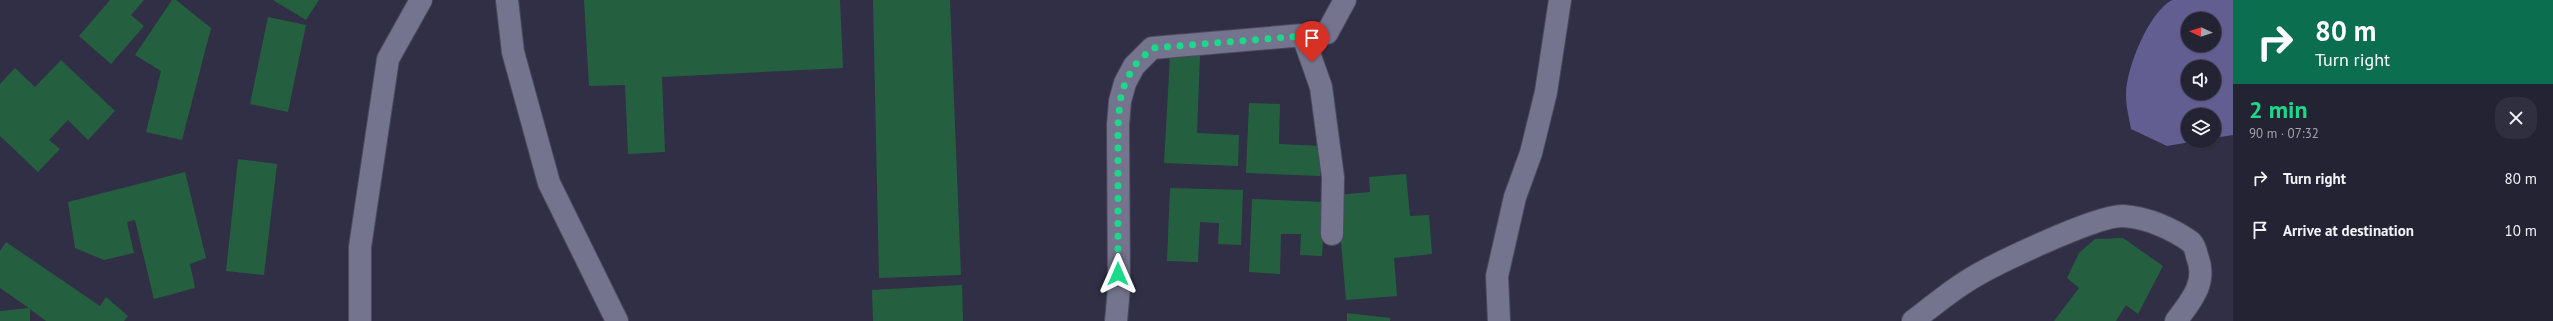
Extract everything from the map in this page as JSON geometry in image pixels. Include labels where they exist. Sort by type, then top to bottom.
[{"type":"street","points":[[360,321],[360,247],[388,59],[421,0]]},
{"type":"street","points":[[506,0],[513,52],[549,183],[617,321]]},
{"type":"street","points":[[1116,321],[1119,288],[1118,125],[1125,83],[1134,66],[1152,48],[1327,33],[1345,0]]},
{"type":"street","points":[[1499,321],[1497,276],[1515,197],[1531,153],[1546,92],[1560,0]]},
{"type":"street","points":[[1303,36],[1321,88],[1333,177],[1332,234]]},
{"type":"street","points":[[1913,321],[1965,282],[2044,243],[2100,221],[2123,216],[2152,223],[2174,232],[2193,244],[2200,264],[2200,284],[2176,321]]},
{"type":"shaded area","points":[[2172,0],[2233,0],[2233,135],[2221,137],[2221,108],[2181,108],[2181,144],[2167,146],[2131,129],[2127,108],[2127,84],[2134,56],[2147,28],[2163,6]]},
{"type":"building","points":[[110,0],[144,0],[131,15],[144,26],[111,64],[79,36]]},
{"type":"building","points":[[172,0],[176,0],[211,28],[182,140],[146,132],[161,71],[135,55]]},
{"type":"building","points":[[273,0],[319,0],[306,20]]},
{"type":"building","points":[[584,0],[840,0],[843,68],[662,77],[665,152],[628,154],[625,85],[589,86]]},
{"type":"building","points":[[873,0],[950,0],[961,275],[879,278]]},
{"type":"building","points":[[268,17],[306,25],[288,112],[250,104]]},
{"type":"building","points":[[1170,56],[1200,56],[1197,133],[1239,135],[1238,166],[1164,163]]},
{"type":"building","points":[[61,60],[115,111],[88,140],[68,120],[49,140],[60,149],[38,172],[0,136],[0,84],[15,68],[35,87]]},
{"type":"building","points":[[1249,103],[1280,104],[1279,144],[1321,146],[1320,176],[1246,173]]},
{"type":"building","points":[[238,159],[277,164],[264,275],[226,271]]},
{"type":"building","points":[[185,172],[206,258],[190,264],[195,288],[154,299],[135,220],[127,222],[134,253],[104,260],[75,248],[68,202]]},
{"type":"building","points":[[1406,174],[1410,216],[1429,215],[1432,254],[1394,258],[1397,296],[1346,300],[1337,195],[1370,192],[1369,177]]},
{"type":"building","points":[[1170,188],[1243,190],[1241,245],[1218,244],[1219,223],[1200,222],[1198,262],[1167,261]]},
{"type":"building","points":[[1252,199],[1325,202],[1322,256],[1300,255],[1301,234],[1281,234],[1280,274],[1249,272]]},
{"type":"building","points":[[2123,238],[2163,266],[2138,314],[2126,305],[2116,321],[2054,321],[2079,288],[2067,278],[2079,253],[2095,239]]},
{"type":"building","points":[[6,242],[100,306],[106,297],[128,316],[124,321],[46,321],[30,309],[30,321],[0,321],[0,311],[29,308],[0,288],[0,251]]},
{"type":"building","points":[[962,285],[963,321],[873,321],[872,290]]},
{"type":"building","points":[[1347,313],[1390,318],[1390,321],[1347,321]]},
{"type":"route","points":[[1118,274],[1118,125],[1120,101],[1125,83],[1134,66],[1152,48],[1303,36],[1312,62]]}]
